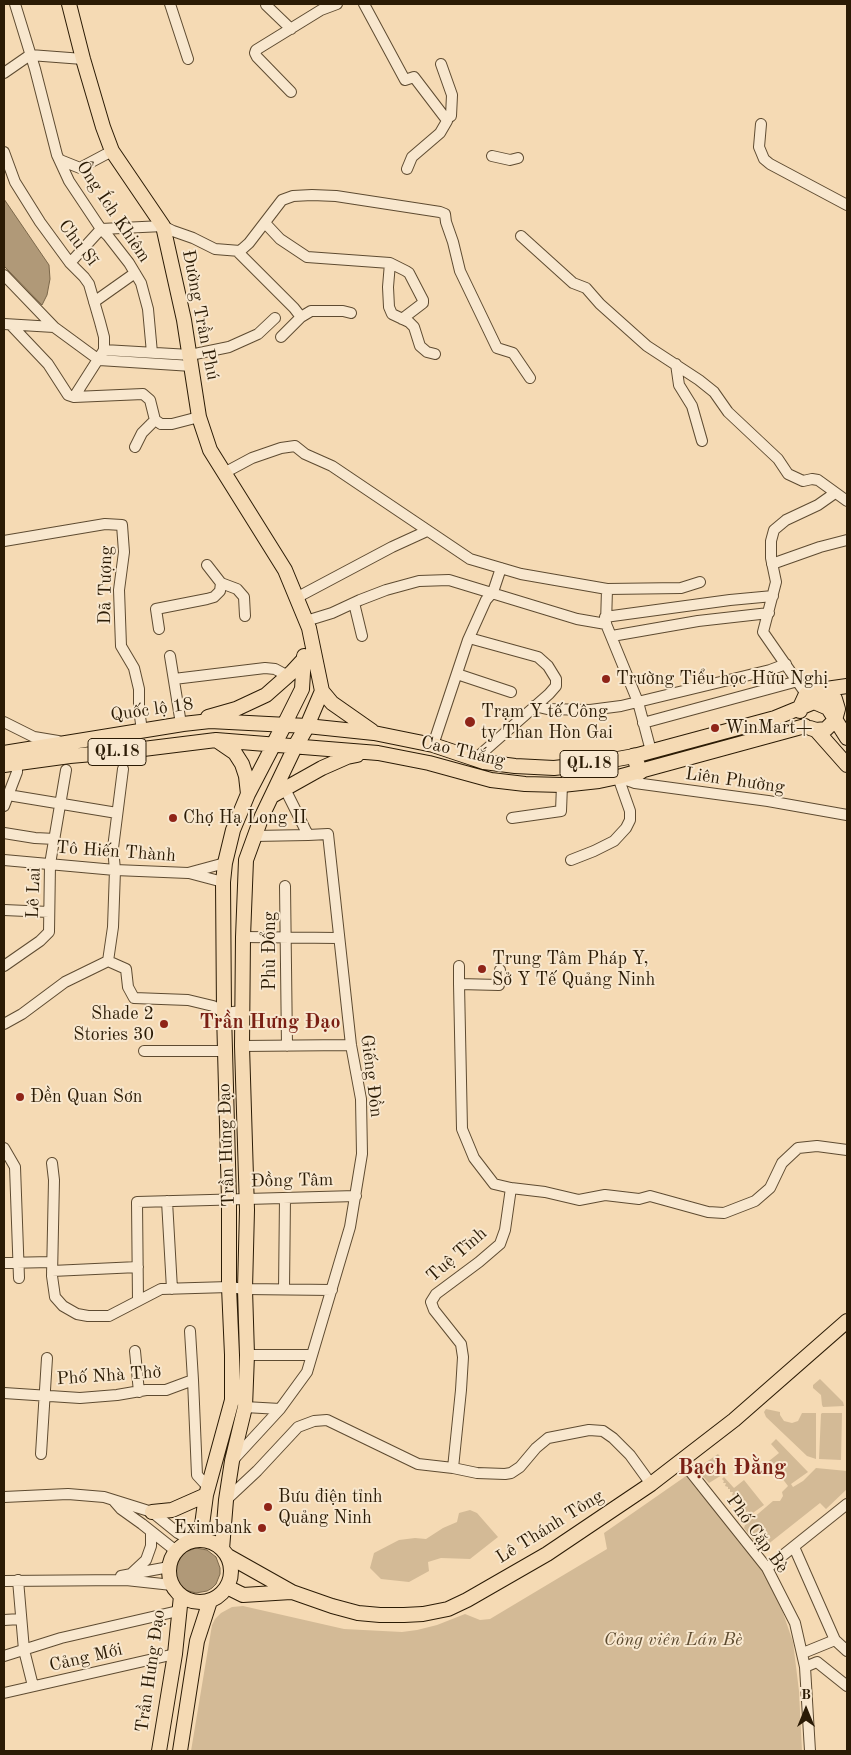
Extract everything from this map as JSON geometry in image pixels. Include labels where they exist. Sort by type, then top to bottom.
[{"type":"highway","points":[[274,744],[284,725]]},
{"type":"highway","points":[[295,747],[307,726]]},
{"type":"highway","points":[[634,756],[640,772]]},
{"type":"main road","name":"Đường Trần Phú","points":[[69,4],[83,59],[112,151],[163,226],[184,320],[199,417],[210,450],[285,570],[308,624],[322,691]]},
{"type":"main road","points":[[284,725],[302,689],[308,624]]},
{"type":"main road","points":[[188,723],[255,701],[270,692],[304,659]]},
{"type":"main road","name":"Cao Thắng","points":[[307,726],[374,733],[434,745],[474,760],[515,766],[554,768],[634,756],[775,718],[808,697],[847,686]]},
{"type":"main road","points":[[307,726],[322,691],[332,704],[374,733]]},
{"type":"main road","points":[[840,710],[835,699],[829,693],[808,697],[801,716],[810,728],[847,765]]},
{"type":"main road","name":"QL.18","points":[[808,697],[828,708],[840,710],[847,738]]},
{"type":"main road","name":"Cao Thắng","points":[[295,747],[378,754],[429,763],[490,780],[525,784],[562,785],[599,781],[640,772],[810,728],[826,729],[840,710]]},
{"type":"main road","name":"Quốc lộ 18","points":[[4,752],[210,721],[307,726]]},
{"type":"main road","name":"Quốc lộ 18","points":[[10,764],[216,740],[295,747]]},
{"type":"main road","points":[[216,740],[235,753],[242,764],[246,776],[248,794]]},
{"type":"main road","name":"Trần Hưng Đạo","points":[[196,1540],[207,1491],[232,1400],[223,882],[225,863],[233,830],[248,794],[274,744]]},
{"type":"main road","name":"Trần Hưng Đạo","points":[[225,1553],[226,1500],[232,1461],[245,1407],[247,1355],[244,1289],[247,1198],[242,1046],[246,860],[254,836],[295,747]]},
{"type":"main road","points":[[272,796],[302,778],[347,757],[378,754]]},
{"type":"main road","points":[[225,863],[246,860]]},
{"type":"main road","name":"Lê Thánh Tông","points":[[225,1553],[292,1592],[358,1613],[380,1616],[423,1614],[448,1609],[547,1554],[651,1484],[734,1420],[847,1321]]},
{"type":"main road","points":[[152,1512],[172,1510],[207,1491]]},
{"type":"main road","points":[[196,1540],[212,1542],[225,1553],[231,1574],[227,1587],[222,1593],[210,1600],[196,1602],[176,1591],[170,1580],[169,1567],[176,1551],[196,1540]]},
{"type":"main road","points":[[227,1587],[243,1594],[292,1592]]},
{"type":"main road","name":"Trần Hưng Đạo","points":[[159,1751],[175,1654],[178,1611],[176,1591]]},
{"type":"main road","points":[[180,1751],[197,1641],[210,1600]]},
{"type":"street","name":"Ông Ích Khiêm","points":[[15,4],[60,160],[69,181],[101,229],[141,283],[148,309],[152,352]]},
{"type":"street","points":[[170,4],[188,60]]},
{"type":"street","points":[[291,92],[255,53],[256,50],[291,29],[320,7],[337,4]]},
{"type":"street","points":[[364,4],[404,80],[414,77],[447,121],[440,134],[412,157],[407,169]]},
{"type":"street","points":[[266,5],[291,29]]},
{"type":"street","points":[[4,73],[30,56],[83,59]]},
{"type":"street","points":[[441,64],[452,95],[451,116],[446,119]]},
{"type":"street","points":[[761,124],[759,147],[764,159],[847,205]]},
{"type":"street","points":[[60,160],[80,168],[112,151]]},
{"type":"street","name":"Chu Sĩ","points":[[4,152],[15,182],[40,222],[70,263],[89,284],[102,329],[104,350]]},
{"type":"street","points":[[492,156],[510,160],[518,158]]},
{"type":"street","points":[[70,263],[101,229],[163,226],[215,249],[240,251],[249,243],[282,200],[293,196],[336,196],[440,212],[445,214],[460,271],[497,348],[514,353],[530,378]]},
{"type":"street","points":[[265,223],[280,239],[307,257],[390,263],[408,273],[423,303],[402,320]]},
{"type":"street","points":[[521,236],[573,283],[586,288],[600,304],[647,346],[676,364],[714,392],[728,412],[778,459],[788,474],[804,482],[812,479],[818,480],[847,501]]},
{"type":"street","points":[[238,251],[294,308],[300,317]]},
{"type":"street","points":[[390,263],[388,287],[389,307],[392,314],[414,327],[420,346],[427,352],[435,354]]},
{"type":"street","points":[[94,302],[135,273]]},
{"type":"street","points":[[4,275],[54,328],[99,360],[191,361],[258,334],[275,318]]},
{"type":"street","points":[[281,337],[300,317],[311,312],[343,311],[351,313]]},
{"type":"street","points":[[7,325],[54,328]]},
{"type":"street","points":[[7,325],[48,364],[68,395],[74,397],[144,394],[148,396],[155,420],[162,424],[172,424],[199,417]]},
{"type":"street","points":[[74,397],[104,350],[152,352],[191,361]]},
{"type":"street","points":[[676,364],[679,386],[692,406],[702,441]]},
{"type":"street","points":[[135,447],[142,433],[155,420]]},
{"type":"street","points":[[224,474],[252,458],[275,449],[295,446],[305,454],[332,466],[470,559],[521,574],[607,589],[681,588],[700,582]]},
{"type":"street","points":[[808,697],[763,632],[776,582],[772,564],[772,541],[774,530],[786,520],[823,502],[835,493]]},
{"type":"street","name":"Dã Tượng","points":[[4,541],[105,524],[122,525],[124,552],[118,590],[121,646],[134,668],[139,689],[142,731]]},
{"type":"street","points":[[296,598],[392,546],[427,530]]},
{"type":"street","points":[[772,564],[820,547],[847,540]]},
{"type":"street","points":[[207,565],[221,583],[237,588],[244,597],[245,616]]},
{"type":"street","points":[[434,745],[469,638],[486,600],[491,594],[501,568]]},
{"type":"street","points":[[308,624],[386,590],[419,581],[431,580],[449,580],[577,619],[606,620],[730,600],[773,596]]},
{"type":"street","points":[[159,628],[156,609],[196,602],[214,596],[220,591],[221,583]]},
{"type":"street","points":[[607,589],[606,620],[638,702],[651,751]]},
{"type":"street","points":[[354,603],[362,636]]},
{"type":"street","points":[[612,636],[698,621],[769,612]]},
{"type":"street","points":[[469,638],[538,657],[543,660],[556,679],[556,686],[549,694],[474,760]]},
{"type":"street","points":[[170,656],[174,680],[188,723]]},
{"type":"street","points":[[534,706],[547,709],[590,710],[638,702],[770,670],[786,664]]},
{"type":"street","points":[[174,680],[265,668],[275,669],[288,676]]},
{"type":"street","points":[[457,674],[511,692]]},
{"type":"street","points":[[643,723],[798,681]]},
{"type":"street","points":[[4,722],[34,737],[64,742]]},
{"type":"street","points":[[4,771],[10,764],[17,772],[4,806]]},
{"type":"street","points":[[108,960],[114,927],[114,848],[123,769]]},
{"type":"street","name":"Lê Lai","points":[[6,962],[40,941],[49,932],[50,864],[66,770]]},
{"type":"street","points":[[571,860],[614,841],[626,828],[630,820],[630,811],[618,777]]},
{"type":"street","name":"Liên Phường","points":[[618,777],[635,784],[768,801],[847,814]]},
{"type":"street","points":[[512,818],[561,811],[562,785]]},
{"type":"street","points":[[254,836],[308,835],[285,789]]},
{"type":"street","points":[[8,795],[117,813]]},
{"type":"street","points":[[4,833],[55,839]]},
{"type":"street","name":"Giếng Đồn","points":[[232,1461],[280,1409],[307,1372],[350,1227],[362,1154],[361,1099],[351,1045],[328,834],[308,835]]},
{"type":"street","name":"Tô Hiến Thành","points":[[4,860],[115,870],[188,873],[225,863]]},
{"type":"street","points":[[188,873],[223,882]]},
{"type":"street","name":"Phù Đổng","points":[[285,886],[287,1046]]},
{"type":"street","points":[[4,910],[49,912]]},
{"type":"street","points":[[243,937],[338,938]]},
{"type":"street","points":[[108,960],[126,969],[128,987],[134,998],[188,1000],[213,1006],[224,1013],[242,1011]]},
{"type":"street","points":[[4,1024],[22,1014],[65,982],[108,960]]},
{"type":"street","points":[[460,966],[462,1129],[474,1158],[494,1184],[545,1192],[579,1200],[605,1196],[639,1198],[650,1196],[708,1212],[724,1213],[754,1201],[770,1188],[782,1163],[798,1148],[817,1146],[847,1150]]},
{"type":"street","points":[[460,984],[499,985],[500,970]]},
{"type":"street","points":[[242,1046],[351,1045]]},
{"type":"street","points":[[144,1051],[225,1052]]},
{"type":"street","points":[[4,1148],[15,1167],[19,1278]]},
{"type":"street","points":[[52,1163],[54,1180],[52,1267],[55,1297],[63,1306],[76,1314],[109,1316],[161,1289],[229,1287],[244,1289],[332,1290]]},
{"type":"street","name":"Tuệ Tĩnh","points":[[448,1467],[462,1390],[462,1351],[461,1344],[434,1310],[431,1302],[436,1294],[500,1244],[505,1230],[511,1188]]},
{"type":"street","name":"Đồng Tâm","points":[[138,1267],[137,1202],[356,1196]]},
{"type":"street","points":[[284,1289],[285,1198]]},
{"type":"street","points":[[167,1201],[172,1289]]},
{"type":"street","points":[[4,1262],[52,1267],[138,1267],[138,1301]]},
{"type":"street","points":[[190,1330],[197,1475],[207,1491]]},
{"type":"street","points":[[135,1351],[139,1392]]},
{"type":"street","points":[[247,1355],[312,1355]]},
{"type":"street","points":[[42,1454],[46,1358]]},
{"type":"street","name":"Phố Nhà Thờ","points":[[4,1393],[82,1398],[166,1390],[193,1380]]},
{"type":"street","points":[[245,1407],[280,1409]]},
{"type":"street","points":[[226,1500],[257,1471],[298,1427],[327,1420],[418,1464],[448,1467],[477,1473],[511,1473],[520,1467],[536,1448],[548,1438],[589,1430],[603,1431],[630,1455],[651,1484]]},
{"type":"street","name":"Phố Cặp Bè","points":[[681,1460],[766,1568],[795,1623],[805,1666],[810,1751]]},
{"type":"street","points":[[4,1497],[68,1494],[114,1500],[152,1512],[178,1533],[196,1540]]},
{"type":"street","points":[[114,1500],[121,1509],[176,1551]]},
{"type":"street","points":[[766,1568],[847,1504]]},
{"type":"street","points":[[131,1574],[146,1560],[151,1546],[151,1531]]},
{"type":"street","points":[[794,1547],[835,1640],[847,1651]]},
{"type":"street","points":[[100,1581],[169,1567]]},
{"type":"street","points":[[18,1580],[24,1650],[33,1686]]},
{"type":"street","points":[[4,1581],[126,1580],[176,1591]]},
{"type":"street","points":[[4,1656],[61,1638],[178,1611]]},
{"type":"street","points":[[4,1620],[21,1619]]},
{"type":"street","points":[[803,1652],[835,1640]]},
{"type":"street","name":"Cảng Mới","points":[[4,1693],[175,1654]]},
{"type":"street","points":[[805,1666],[817,1662],[847,1686]]},
{"type":"green space","points":[[820,1379],[843,1402],[844,1406],[823,1407],[821,1395],[813,1388],[813,1385]]},
{"type":"green space","points":[[766,1409],[780,1412],[784,1421],[792,1423],[798,1421],[802,1413],[816,1413],[816,1459],[807,1456],[766,1417],[764,1412]]},
{"type":"green space","points":[[822,1413],[842,1413],[841,1460],[819,1459]]},
{"type":"green space","points":[[776,1439],[808,1472],[791,1484],[793,1487],[803,1481],[816,1468],[847,1471],[847,1489],[826,1509],[820,1503],[762,1551],[744,1528],[745,1525],[773,1501],[780,1501],[783,1496],[782,1492],[788,1486],[769,1461],[779,1453],[771,1444]]},
{"type":"green space","points":[[718,1454],[722,1459],[714,1466],[722,1475],[709,1483],[696,1469]]},
{"type":"green space","name":"Công viên Lán Bè","points":[[686,1476],[763,1570],[782,1610],[793,1642],[799,1691],[802,1751],[191,1751],[212,1625],[221,1613],[232,1607],[243,1606],[344,1629],[402,1632],[437,1625],[465,1614],[480,1620],[490,1619],[607,1549],[604,1533]]},
{"type":"green space","points":[[724,1477],[734,1488],[744,1480],[764,1505],[750,1515],[748,1512],[745,1512],[742,1504],[739,1504],[737,1498],[732,1495],[733,1492],[730,1492],[730,1489],[725,1486],[726,1483],[723,1483],[722,1479]]},
{"type":"green space","points":[[470,1510],[477,1513],[498,1537],[470,1559],[441,1558],[428,1562],[429,1571],[409,1582],[381,1579],[370,1568],[374,1553],[399,1540],[426,1539],[457,1522],[459,1513]]},
{"type":"shaded area","points":[[4,199],[49,265],[50,279],[47,295],[42,305],[4,266]]},
{"type":"shaded area","points":[[196,1548],[207,1550],[216,1557],[220,1574],[212,1588],[196,1593],[185,1590],[177,1582],[175,1571],[177,1560],[181,1555]]},
{"type":"place","name":"Trường Tiểu học Hữu Nghị","points":[[606,679]]},
{"type":"place","name":"Trạm Y tế Công ty Than Hòn Gai","points":[[470,722]]},
{"type":"place","name":"WinMart+","points":[[715,728]]},
{"type":"place","name":"Chợ Hạ Long II","points":[[173,818]]},
{"type":"place","name":"Trung Tâm Pháp Y, Sở Y Tế Quảng Ninh","points":[[482,969]]},
{"type":"place","name":"Shade 2 Stories 30","points":[[164,1024]]},
{"type":"place","name":"Đền Quan Sơn","points":[[20,1097]]},
{"type":"place","name":"Bưu điện tỉnh Quảng Ninh","points":[[268,1507]]},
{"type":"place","name":"Eximbank","points":[[262,1528]]},
{"type":"district","name":"Trần Hưng Đạo","points":[[270,1023]]},
{"type":"district","name":"Bạch Đằng","points":[[732,1468]]}]
